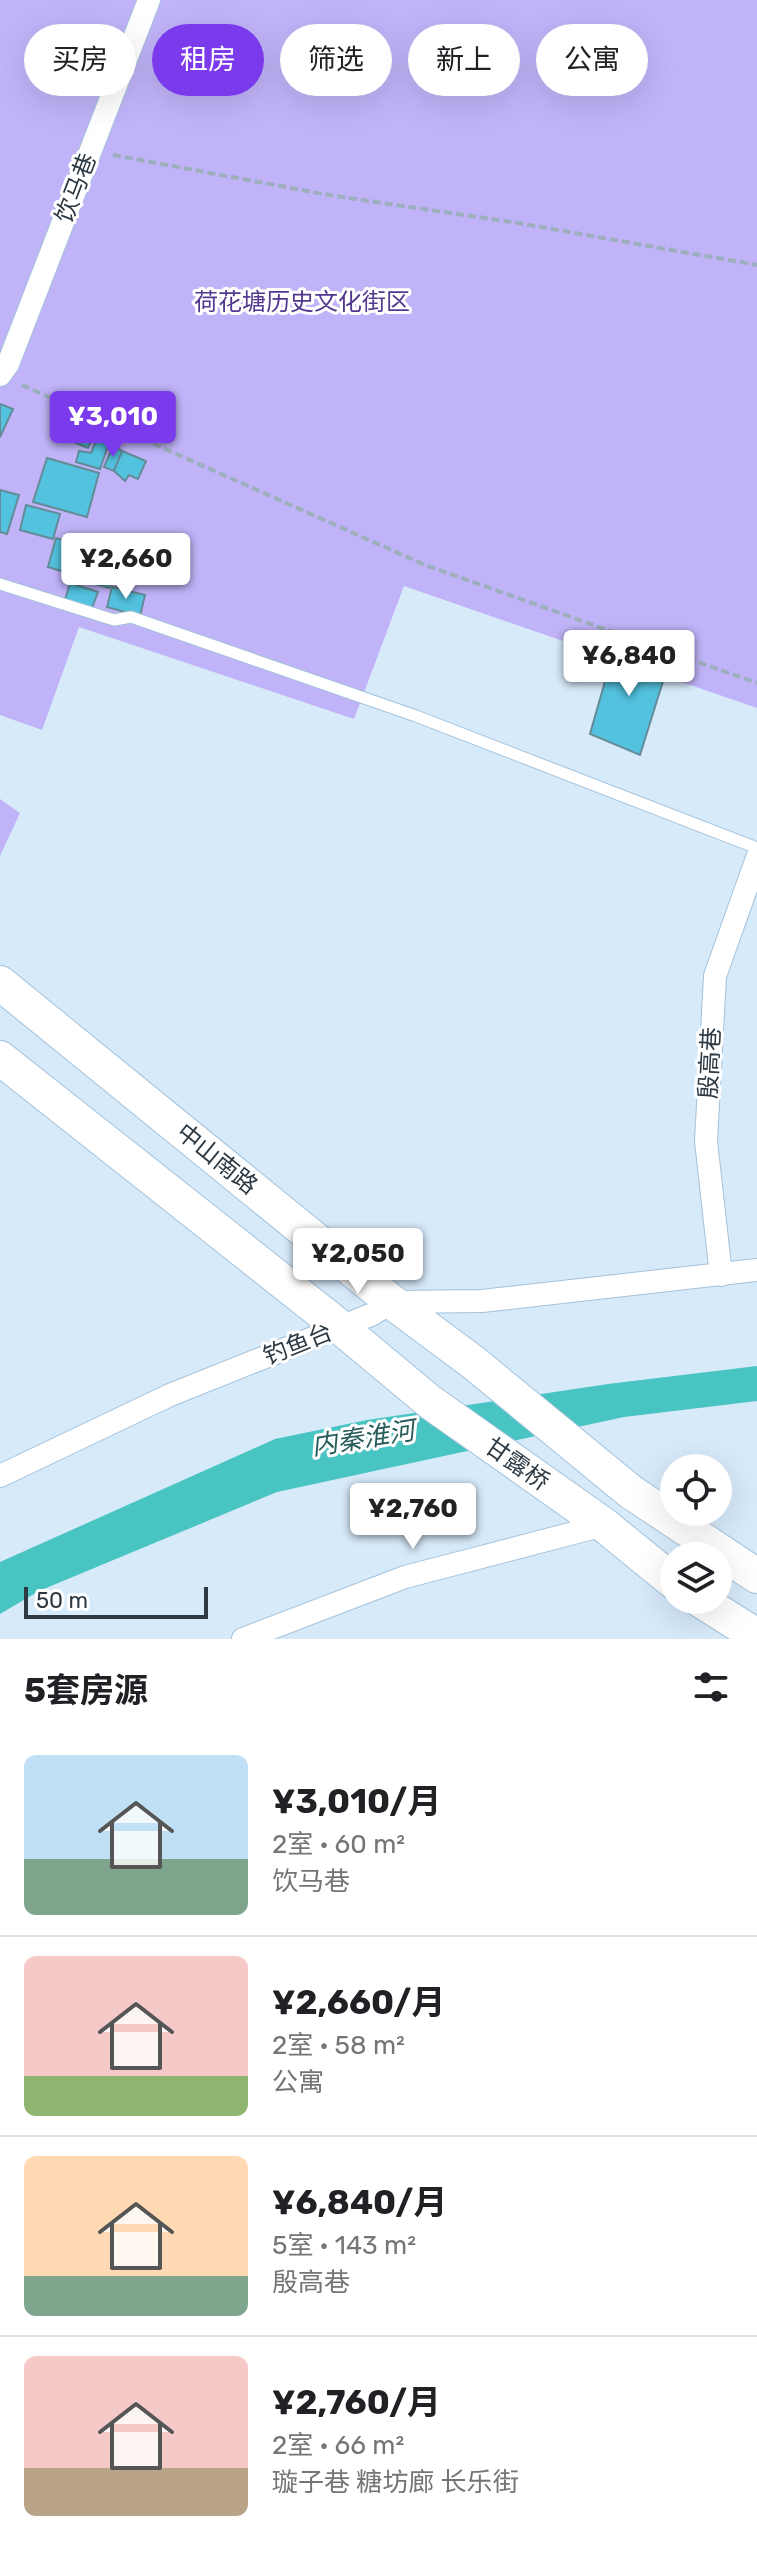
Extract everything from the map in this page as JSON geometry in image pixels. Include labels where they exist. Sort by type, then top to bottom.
[{"type":"main road","name":"中山南路","points":[[0,983],[392,1302],[474,1363]]},
{"type":"main road","name":"甘露桥","points":[[474,1363],[631,1492],[757,1576]]},
{"type":"main road","name":"甘露桥","points":[[430,1402],[604,1525]]},
{"type":"main road","points":[[604,1525],[660,1571]]},
{"type":"main road","points":[[722,1614],[757,1636]]},
{"type":"street","name":"饮马巷","points":[[0,375],[8,364],[149,0]]},
{"type":"street","name":"殷高巷","points":[[721,1275],[706,1141],[715,976],[757,858]]},
{"type":"street","name":"钓鱼台","points":[[0,1476],[170,1395],[373,1314],[392,1302],[482,1301],[757,1270]]},
{"type":"street","points":[[243,1639],[405,1577],[604,1525]]},
{"type":"lane","points":[[0,584],[114,620],[131,617],[416,716],[757,848]]},
{"type":"lane","points":[[0,1058],[430,1402]]},
{"type":"lane","points":[[604,1525],[660,1566]]},
{"type":"lane","points":[[727,1614],[757,1636]]},
{"type":"path","points":[[90,151],[329,195],[518,223],[757,265]]},
{"type":"path","points":[[0,375],[425,565],[757,683]]},
{"type":"green space","name":"荷花塘历史文化街区","points":[[0,0],[757,0],[757,708],[404,586],[354,719],[79,627],[42,730],[0,715]]},
{"type":"green space","points":[[0,799],[20,813],[0,856]]},
{"type":"water","name":"内秦淮河","points":[[757,1366],[757,1401],[624,1417],[277,1492],[39,1591],[0,1614],[0,1562],[275,1439],[367,1420],[608,1384]]},
{"type":"building","points":[[0,404],[13,409],[0,437]]},
{"type":"building","points":[[63,414],[97,428],[88,448],[56,435]]},
{"type":"building","points":[[99,434],[111,437],[100,469],[76,462],[79,451],[91,453]]},
{"type":"building","points":[[113,446],[122,451],[114,471],[104,467]]},
{"type":"building","points":[[122,451],[146,461],[138,479],[129,475],[125,481],[114,471]]},
{"type":"building","points":[[47,458],[99,473],[87,517],[33,502]]},
{"type":"building","points":[[0,490],[19,495],[7,534],[0,532]]},
{"type":"building","points":[[26,505],[60,514],[53,539],[20,530]]},
{"type":"building","points":[[56,538],[76,544],[68,573],[48,567]]},
{"type":"building","points":[[80,549],[117,559],[109,588],[71,577]]},
{"type":"building","points":[[122,555],[135,558],[132,571],[119,567]]},
{"type":"building","points":[[70,583],[98,592],[92,608],[65,600]]},
{"type":"building","points":[[112,587],[145,595],[140,616],[107,607]]},
{"type":"building","points":[[616,643],[669,662],[640,755],[590,734]]}]
